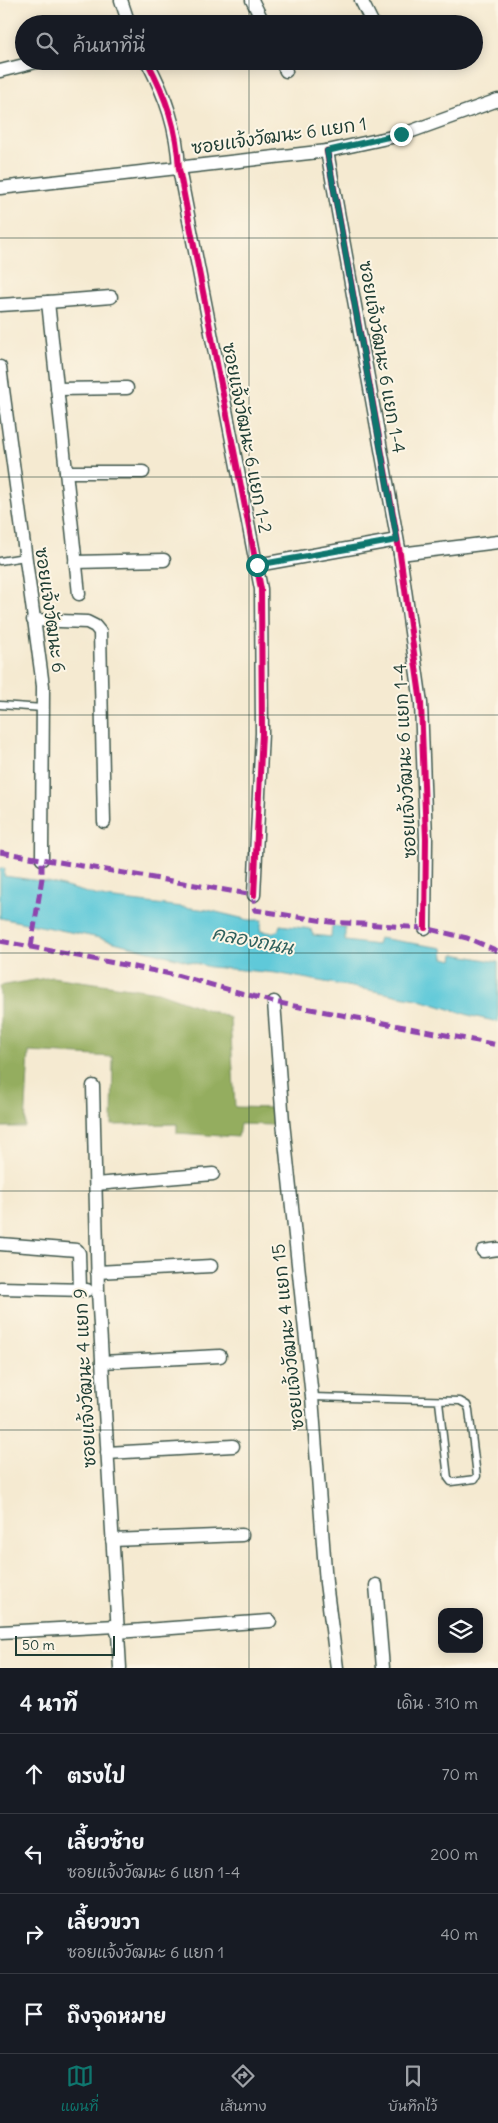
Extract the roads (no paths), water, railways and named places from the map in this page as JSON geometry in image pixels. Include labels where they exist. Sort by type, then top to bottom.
[{"type":"street","points":[[121,0],[126,15]]},
{"type":"street","points":[[252,0],[260,15]]},
{"type":"street","points":[[361,0],[368,15]]},
{"type":"street","points":[[0,70],[15,67]]},
{"type":"street","name":"ซอยแจ้งวัฒนะ 6 แยก 1-2","points":[[152,70],[172,118],[178,150],[179,169],[261,589],[263,676],[254,895]]},
{"type":"street","name":"ซอยแจ้งวัฒนะ 6 แยก 1","points":[[0,188],[327,151],[401,134],[498,100]]},
{"type":"street","name":"ซอยแจ้งวัฒนะ 6 แยก 1-4","points":[[327,151],[400,554],[421,703],[426,839],[425,928]]},
{"type":"street","points":[[0,305],[111,297]]},
{"type":"street","points":[[48,302],[79,594]]},
{"type":"street","name":"ซอยแจ้งวัฒนะ 6","points":[[0,367],[43,686],[42,859]]},
{"type":"street","points":[[57,389],[127,388]]},
{"type":"street","points":[[66,472],[144,472]]},
{"type":"street","points":[[257,565],[397,540]]},
{"type":"street","points":[[400,554],[498,542]]},
{"type":"street","points":[[76,562],[164,560]]},
{"type":"street","points":[[33,620],[87,622],[95,626],[100,632],[104,822]]},
{"type":"street","name":"ซอยแจ้งวัฒนะ 4 แยก 15","points":[[274,1002],[284,1132],[312,1396],[326,1583],[337,1668]]},
{"type":"street","name":"ซอยแจ้งวัฒนะ 4 แยก 9","points":[[93,1086],[97,1272],[120,1668]]},
{"type":"street","points":[[96,1184],[213,1174]]},
{"type":"street","points":[[0,1244],[77,1250],[79,1254],[80,1289]]},
{"type":"street","points":[[483,1250],[498,1249]]},
{"type":"street","points":[[97,1272],[211,1266]]},
{"type":"street","points":[[0,1288],[98,1291]]},
{"type":"street","points":[[102,1362],[220,1356]]},
{"type":"street","points":[[107,1452],[233,1446]]},
{"type":"street","points":[[112,1540],[242,1535]]},
{"type":"street","points":[[376,1585],[383,1668]]},
{"type":"street","points":[[0,1632],[117,1629],[270,1621]]},
{"type":"lane","points":[[0,561],[25,557]]},
{"type":"lane","points":[[0,704],[43,708]]},
{"type":"lane","points":[[312,1396],[439,1402],[460,1401],[467,1405],[477,1476],[475,1479],[452,1482],[448,1478],[439,1402]]},
{"type":"water","name":"คลองถนน","points":[[0,868],[5,869],[4,876],[48,882],[106,898],[208,910],[249,920],[262,920],[260,931],[274,933],[278,931],[280,925],[311,929],[313,935],[331,937],[332,926],[345,927],[345,941],[377,945],[379,938],[443,948],[444,958],[453,960],[454,954],[498,962],[498,1022],[417,999],[276,973],[210,967],[95,937],[0,918]]}]
